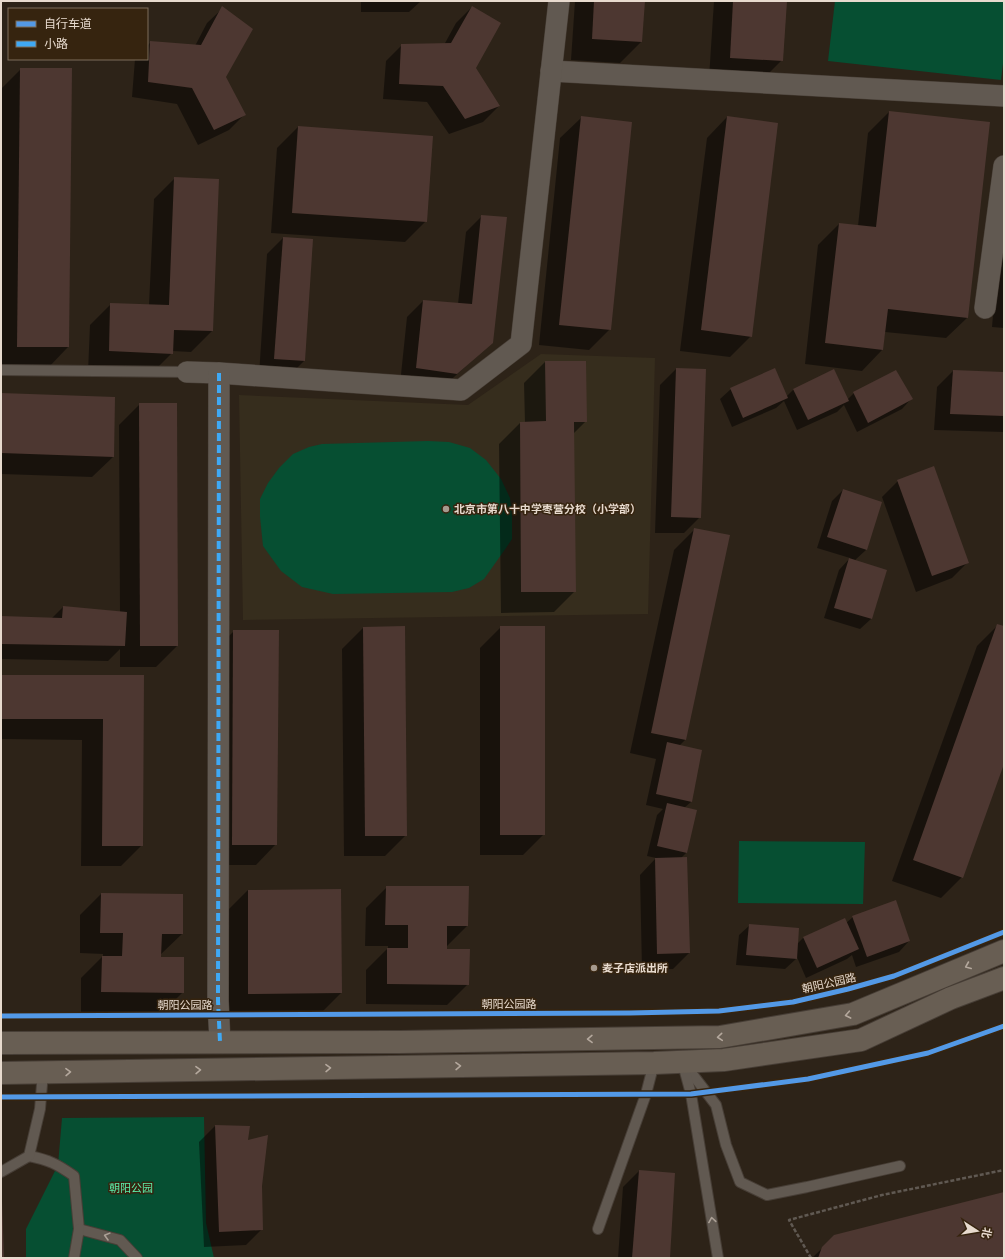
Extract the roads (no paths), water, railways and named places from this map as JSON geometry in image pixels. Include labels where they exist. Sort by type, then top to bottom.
[{"type":"main road","points":[[1,1043],[400,1042],[720,1037],[853,1014],[1004,951]]},
{"type":"main road","points":[[1,1073],[654,1063],[724,1060],[861,1040],[951,998],[1004,978]]},
{"type":"street","points":[[187,372],[461,390],[521,344],[559,1]]},
{"type":"street","points":[[551,71],[1004,96]]},
{"type":"street","points":[[985,308],[1004,166]]},
{"type":"street","points":[[219,373],[218,1001],[220,1042]]},
{"type":"lane","points":[[1,370],[187,372]]},
{"type":"lane","points":[[683,1062],[716,1105],[726,1145],[740,1182],[767,1195],[807,1188],[900,1166]]},
{"type":"lane","points":[[683,1062],[691,1094],[718,1258]]},
{"type":"lane","points":[[598,1229],[646,1094],[654,1063]]},
{"type":"lane","points":[[29,1156],[40,1109],[43,1072]]},
{"type":"lane","points":[[1,1172],[29,1156],[46,1159],[74,1176],[79,1229],[74,1258]]},
{"type":"lane","points":[[79,1229],[120,1240],[137,1258]]},
{"type":"place","name":"北京市第八十中学枣营分校（小学部）","points":[[446,509]]},
{"type":"place","name":"麦子店派出所","points":[[594,968]]},
{"type":"park label","name":"朝阳公园","points":[[131,1188]]}]
